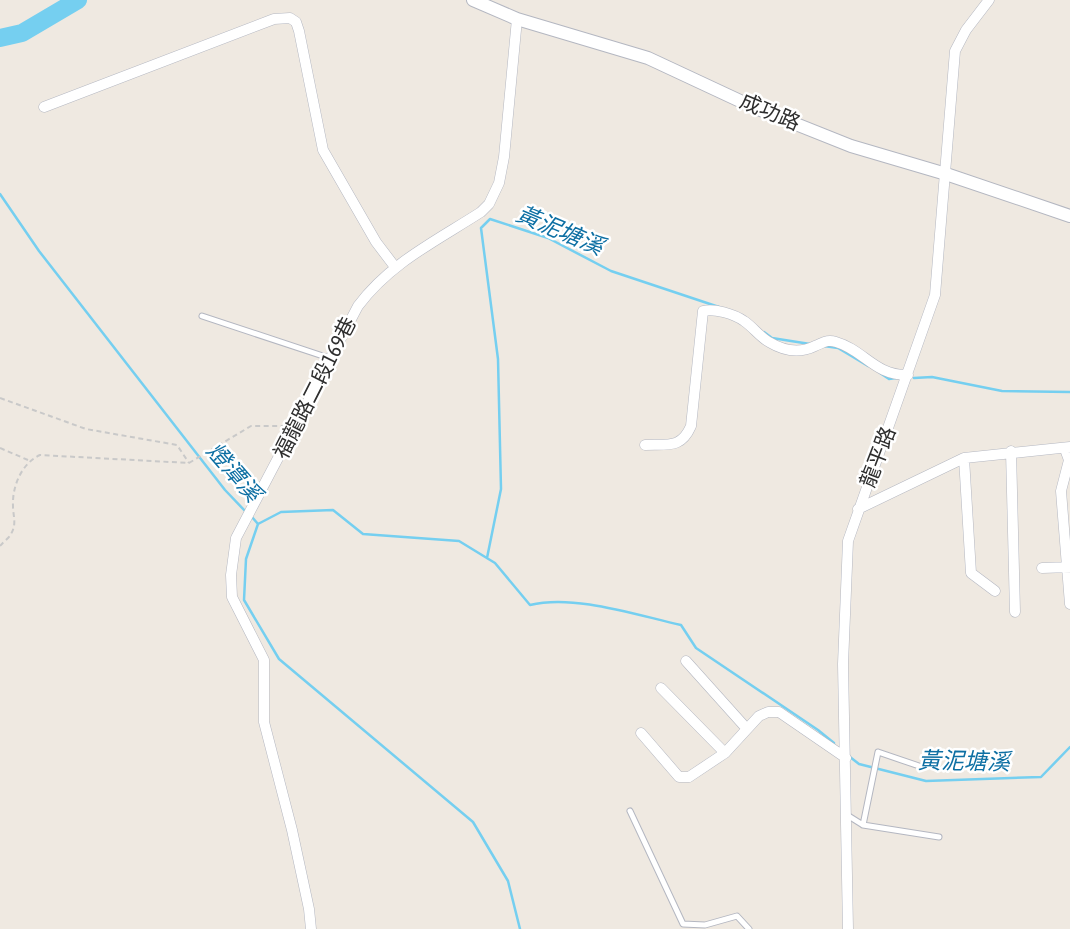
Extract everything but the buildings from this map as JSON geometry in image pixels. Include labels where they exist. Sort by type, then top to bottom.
[{"type":"street","name":"成功路","points":[[473,0],[517,19],[648,58],[753,107],[851,146],[946,174],[1070,216]]},
{"type":"street","name":"龍平路","points":[[848,929],[843,664],[848,541],[935,295],[955,51],[966,30],[989,0]]},
{"type":"street","points":[[44,107],[274,19],[290,18],[296,22],[299,31],[323,150],[376,242],[395,267]]},
{"type":"street","name":"福龍路二段169巷","points":[[311,929],[292,830],[264,722],[264,660],[232,597],[231,575],[236,538],[329,358],[372,286],[414,253],[481,212],[489,204],[499,183],[504,157],[517,19]]},
{"type":"street","points":[[645,445],[676,444],[684,441],[688,434],[703,311],[709,309],[743,320],[766,341],[781,348],[797,352],[831,341],[845,346],[894,376],[908,375]]},
{"type":"street","points":[[858,509],[964,458],[1067,448],[1069,460],[1061,491],[1070,604]]},
{"type":"street","points":[[1011,452],[1015,612]]},
{"type":"street","points":[[964,458],[971,573],[995,591]]},
{"type":"street","points":[[1042,568],[1069,567]]},
{"type":"street","points":[[686,661],[747,729]]},
{"type":"street","points":[[661,688],[724,753]]},
{"type":"street","points":[[641,733],[679,777],[689,777],[724,753],[759,716],[768,712],[779,712],[846,758]]},
{"type":"lane","points":[[202,316],[329,358]]},
{"type":"lane","points":[[863,825],[878,752],[922,767]]},
{"type":"lane","points":[[631,811],[683,924],[705,925],[737,916],[749,929]]},
{"type":"lane","points":[[845,813],[863,825],[939,837]]},
{"type":"path","points":[[0,398],[86,429],[177,445],[189,463]]},
{"type":"path","points":[[0,546],[11,534],[15,517],[15,489],[29,460],[40,455],[189,463],[251,426],[294,426]]},
{"type":"path","points":[[0,448],[29,460]]},
{"type":"waterway","points":[[0,38],[22,33],[78,0]]},
{"type":"waterway","name":"燈潭溪","points":[[0,194],[39,251],[225,490],[246,512]]},
{"type":"waterway","name":"黃泥塘溪","points":[[487,558],[501,489],[498,359],[481,228],[490,219],[548,238],[611,271],[719,307]]},
{"type":"waterway","name":"黃泥塘溪","points":[[764,332],[772,338],[810,344]]},
{"type":"waterway","name":"黃泥塘溪","points":[[824,346],[838,348],[868,366]]},
{"type":"waterway","name":"黃泥塘溪","points":[[880,373],[889,379],[896,378]]},
{"type":"waterway","name":"黃泥塘溪","points":[[914,378],[932,377],[1002,391],[1070,392]]},
{"type":"waterway","name":"黃泥塘溪","points":[[258,524],[281,512],[333,510],[363,534],[459,541],[495,563],[530,605],[547,602],[585,604],[681,625],[696,648],[834,743]]},
{"type":"waterway","name":"燈潭溪","points":[[251,516],[258,524],[246,559],[244,600],[279,659],[473,822],[508,881],[520,929]]},
{"type":"waterway","name":"黃泥塘溪","points":[[850,757],[859,764],[926,781],[1041,777],[1070,747]]}]
